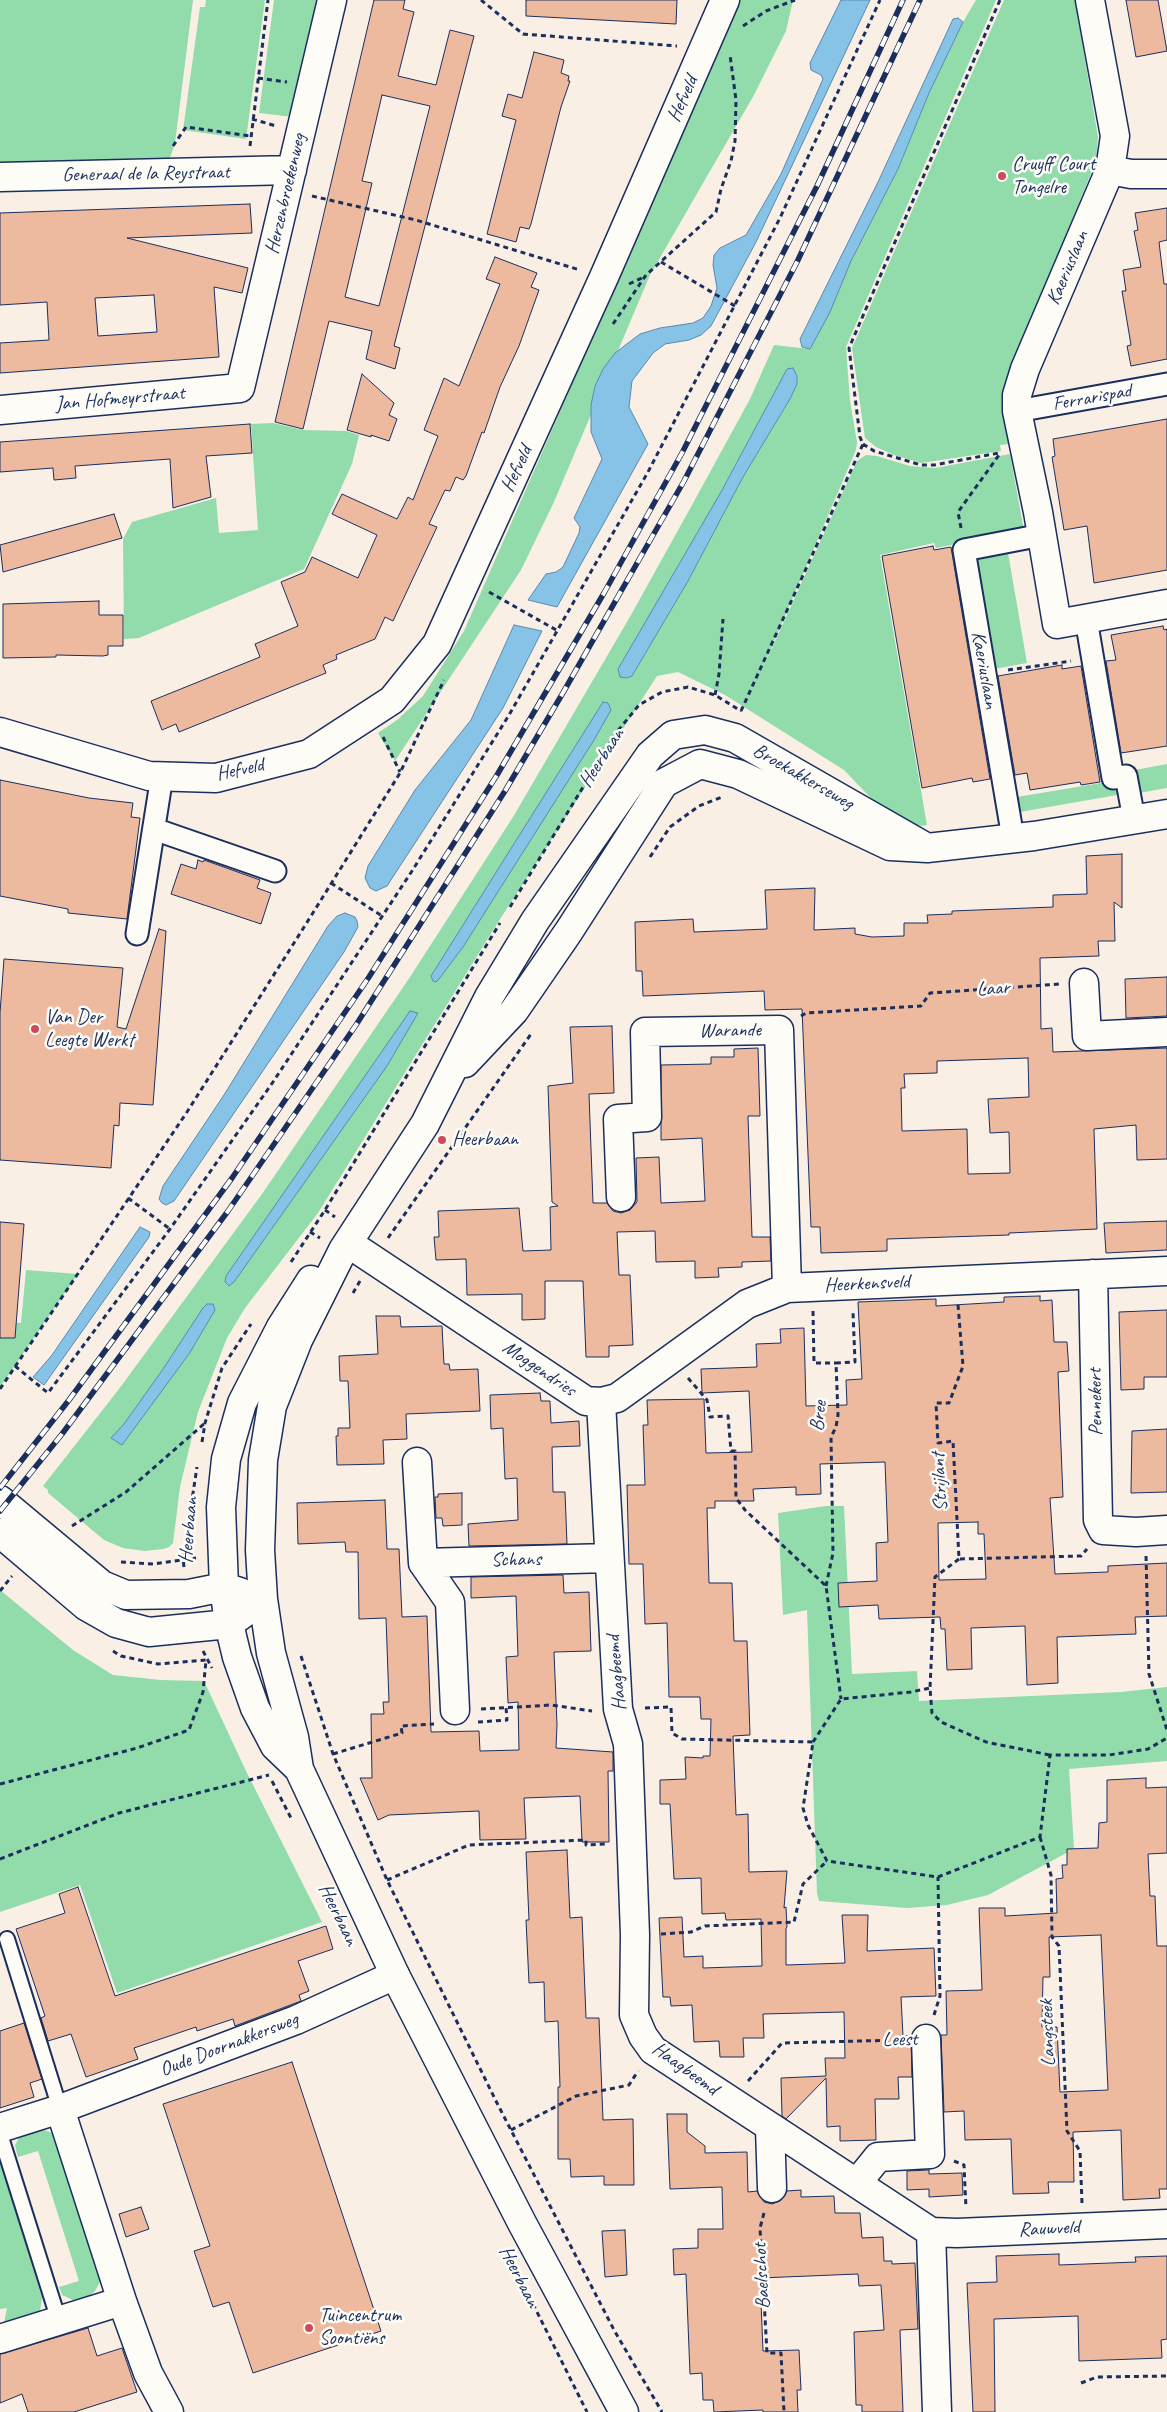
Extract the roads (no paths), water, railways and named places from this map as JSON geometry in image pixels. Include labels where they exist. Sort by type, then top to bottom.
[{"type":"street","name":"Herzenbroekenweg","points":[[240,388],[332,0]]},
{"type":"street","name":"Hefveld","points":[[0,732],[150,776],[216,778],[309,754],[392,700],[437,644],[706,49],[725,0]]},
{"type":"street","name":"Kaeriuslaan","points":[[1090,0],[1115,136],[1110,170],[1025,368],[1017,395],[1017,411],[1057,624],[1167,604]]},
{"type":"street","points":[[1110,170],[1131,174],[1167,174]]},
{"type":"street","name":"Generaal de la Reystraat","points":[[0,177],[251,171],[289,180]]},
{"type":"street","name":"Ferrarispad","points":[[1017,411],[1167,384]]},
{"type":"street","name":"Jan Hofmeyrstraat","points":[[0,410],[240,388]]},
{"type":"street","name":"Kaeriuslaan","points":[[1013,838],[964,550],[1042,536]]},
{"type":"street","points":[[1086,619],[1114,778],[1126,776],[1134,819]]},
{"type":"street","name":"Broekakkerseweg","points":[[673,735],[705,730],[735,738],[927,848]]},
{"type":"street","name":"Heerbaan","points":[[624,2412],[522,2223],[395,1975],[299,1769],[294,1737],[271,1653],[263,1599],[260,1550],[263,1460],[272,1406],[298,1340],[345,1247],[425,1124],[489,997],[535,921],[650,755],[673,735]]},
{"type":"street","name":"Broekakkerseweg","points":[[700,764],[738,774],[890,846],[927,848],[1013,838],[1167,814]]},
{"type":"street","name":"Heerbaan","points":[[446,1084],[514,1011],[570,931],[664,783],[700,764]]},
{"type":"street","points":[[137,934],[162,776]]},
{"type":"street","points":[[154,829],[275,871]]},
{"type":"street","points":[[1084,982],[1087,1036],[1167,1032]]},
{"type":"street","name":"Warande","points":[[621,1197],[618,1119],[647,1117],[645,1032],[779,1030],[787,1288]]},
{"type":"street","name":"Heerbaan","points":[[299,1769],[275,1746],[255,1708],[237,1657],[229,1624],[224,1587],[221,1507],[226,1459],[242,1403],[281,1327],[309,1282],[345,1247]]},
{"type":"street","name":"Moggendries","points":[[345,1247],[374,1259],[586,1401],[601,1402],[609,1558]]},
{"type":"street","name":"Heerkensveld","points":[[601,1402],[617,1398],[747,1304],[787,1288],[1167,1271]]},
{"type":"street","name":"Pennekert","points":[[1093,1274],[1098,1520],[1102,1530],[1156,1531]]},
{"type":"street","points":[[417,1462],[423,1563],[450,1602],[454,1719]]},
{"type":"street","points":[[0,1500],[102,1585],[126,1595],[189,1594],[224,1587],[263,1599]]},
{"type":"street","points":[[0,1533],[86,1606],[116,1624],[149,1632],[229,1624],[263,1599]]},
{"type":"street","name":"Schans","points":[[423,1563],[609,1558]]},
{"type":"street","name":"Haagbeemd","points":[[609,1558],[618,1709],[628,1744],[635,1935],[634,2015],[642,2036],[653,2050],[931,2232]]},
{"type":"street","name":"Oude Doornakkersweg","points":[[0,2128],[60,2109],[296,2020],[395,1975]]},
{"type":"street","name":"Leest","points":[[857,2184],[878,2157],[930,2154],[926,2039]]},
{"type":"street","points":[[60,2109],[122,2302],[148,2372],[169,2412]]},
{"type":"street","points":[[770,2128],[772,2188]]},
{"type":"street","name":"Rauwveld","points":[[931,2232],[1167,2224]]},
{"type":"street","points":[[931,2232],[937,2412]]},
{"type":"street","points":[[0,2339],[122,2302]]},
{"type":"lane","points":[[6,1939],[60,2109]]},
{"type":"lane","points":[[0,2134],[59,2321]]},
{"type":"water","points":[[841,0],[870,0],[756,242],[711,326],[701,335],[689,340],[665,344],[653,353],[632,381],[629,407],[648,444],[557,607],[528,600],[546,574],[556,572],[563,567],[579,533],[580,527],[574,518],[602,459],[591,432],[591,405],[595,386],[603,369],[615,353],[640,334],[660,328],[693,323],[703,318],[711,306],[717,288],[713,265],[714,255],[720,248],[746,235],[781,174],[823,79],[821,75],[811,70],[810,63]]},
{"type":"water","points":[[958,18],[963,22],[929,93],[898,169],[851,261],[830,312],[810,349],[802,347],[800,339],[878,182],[953,19]]},
{"type":"water","points":[[793,368],[797,376],[797,384],[790,399],[743,477],[688,581],[632,676],[627,678],[620,677],[618,669],[721,492],[787,369]]},
{"type":"water","points":[[514,625],[542,631],[503,708],[387,886],[376,891],[370,888],[365,878],[368,866],[415,790],[471,720]]},
{"type":"water","points":[[603,702],[608,703],[611,710],[594,740],[463,947],[439,979],[436,982],[433,981],[431,976]]},
{"type":"water","points":[[345,913],[355,917],[358,927],[344,952],[174,1201],[166,1205],[162,1203],[159,1199],[163,1186],[224,1095],[328,926],[337,916]]},
{"type":"water","points":[[410,1011],[418,1013],[387,1066],[234,1282],[229,1286],[225,1282],[226,1276]]},
{"type":"water","points":[[140,1227],[150,1232],[149,1237],[44,1385],[33,1377],[52,1355]]},
{"type":"water","points":[[207,1304],[213,1304],[215,1310],[189,1354],[122,1445],[111,1438],[124,1424]]},
{"type":"railway","points":[[0,1488],[69,1400],[232,1178],[369,977],[497,775],[604,593],[682,453],[817,186],[903,0]]},
{"type":"railway","points":[[0,1511],[62,1434],[228,1211],[356,1025],[505,791],[684,481],[797,262],[920,0]]},
{"type":"place","name":"Cruyff Court Tongelre","points":[[1002,176]]},
{"type":"place","name":"Van Der Leegte Werkt","points":[[35,1029]]},
{"type":"place","name":"Heerbaan","points":[[442,1140]]},
{"type":"place","name":"Tuincentrum Soontiëns","points":[[309,2328]]}]
